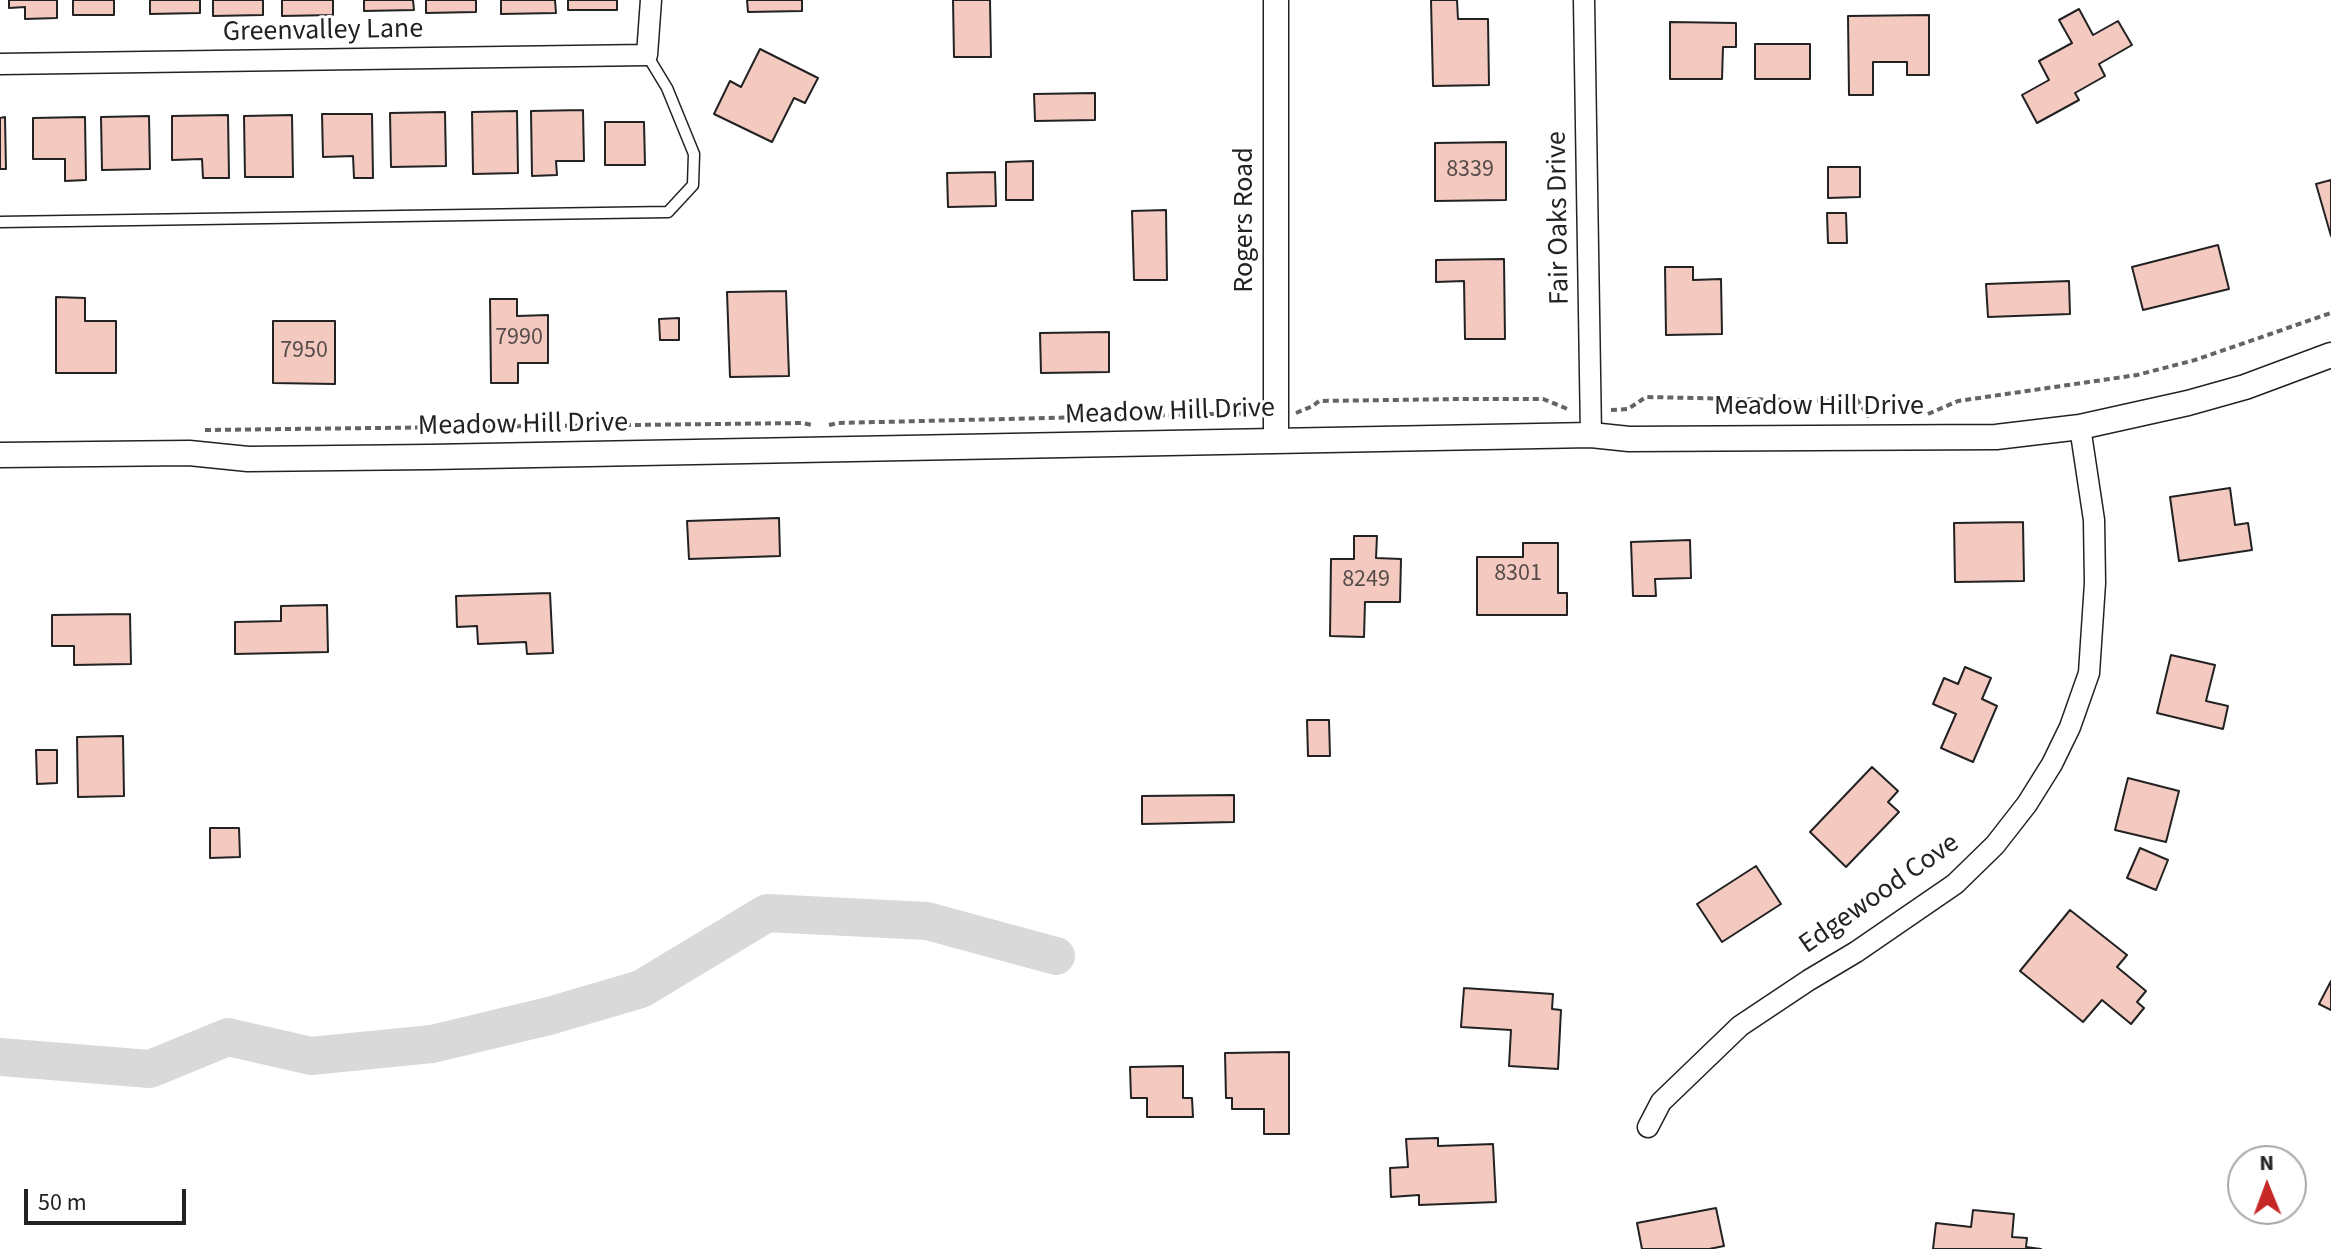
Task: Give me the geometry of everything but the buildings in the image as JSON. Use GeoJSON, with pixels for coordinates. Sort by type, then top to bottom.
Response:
{"type":"FeatureCollection","features":[{"type":"Feature","properties":{"kind":"street"},"geometry":{"type":"LineString","coordinates":[[647,55],[651,0]]}},
{"type":"Feature","properties":{"kind":"street","name":"Rogers Road"},"geometry":{"type":"LineString","coordinates":[[1276,0],[1276,440]]}},
{"type":"Feature","properties":{"kind":"street","name":"Fair Oaks Drive"},"geometry":{"type":"LineString","coordinates":[[1584,0],[1591,435]]}},
{"type":"Feature","properties":{"kind":"street","name":"Greenvalley Lane"},"geometry":{"type":"LineString","coordinates":[[0,64],[647,55]]}},
{"type":"Feature","properties":{"kind":"street","name":"Meadow Hill Drive"},"geometry":{"type":"LineString","coordinates":[[0,455],[189,453],[248,459],[1001,448],[1591,435],[1629,439],[1996,437],[2080,427],[2188,403],[2245,387],[2331,355]]}},
{"type":"Feature","properties":{"kind":"street","name":"Edgewood Cove"},"geometry":{"type":"LineString","coordinates":[[1648,1127],[1661,1102],[1740,1026],[1955,884],[1995,845],[2027,804],[2052,764],[2070,727],[2089,673],[2095,583],[2094,520],[2080,427]]}},
{"type":"Feature","properties":{"kind":"lane"},"geometry":{"type":"LineString","coordinates":[[0,222],[668,212],[693,185],[694,154],[667,88],[647,55]]}},
{"type":"Feature","properties":{"kind":"path"},"geometry":{"type":"LineString","coordinates":[[1921,417],[1958,401],[2137,375],[2195,360],[2331,313]]}},
{"type":"Feature","properties":{"kind":"path"},"geometry":{"type":"LineString","coordinates":[[1610,410],[1628,409],[1646,397],[1839,401],[1856,398],[1872,420]]}},
{"type":"Feature","properties":{"kind":"path"},"geometry":{"type":"LineString","coordinates":[[1297,413],[1319,401],[1461,399],[1543,399],[1566,409],[1580,410]]}},
{"type":"Feature","properties":{"kind":"path"},"geometry":{"type":"LineString","coordinates":[[198,430],[788,423],[823,427],[838,423],[1259,413]]}},
{"type":"Feature","properties":{"kind":"waterway"},"geometry":{"type":"LineString","coordinates":[[0,1057],[150,1069],[228,1037],[311,1056],[432,1044],[549,1016],[641,989],[767,913],[927,921],[1056,956]]}}]}
